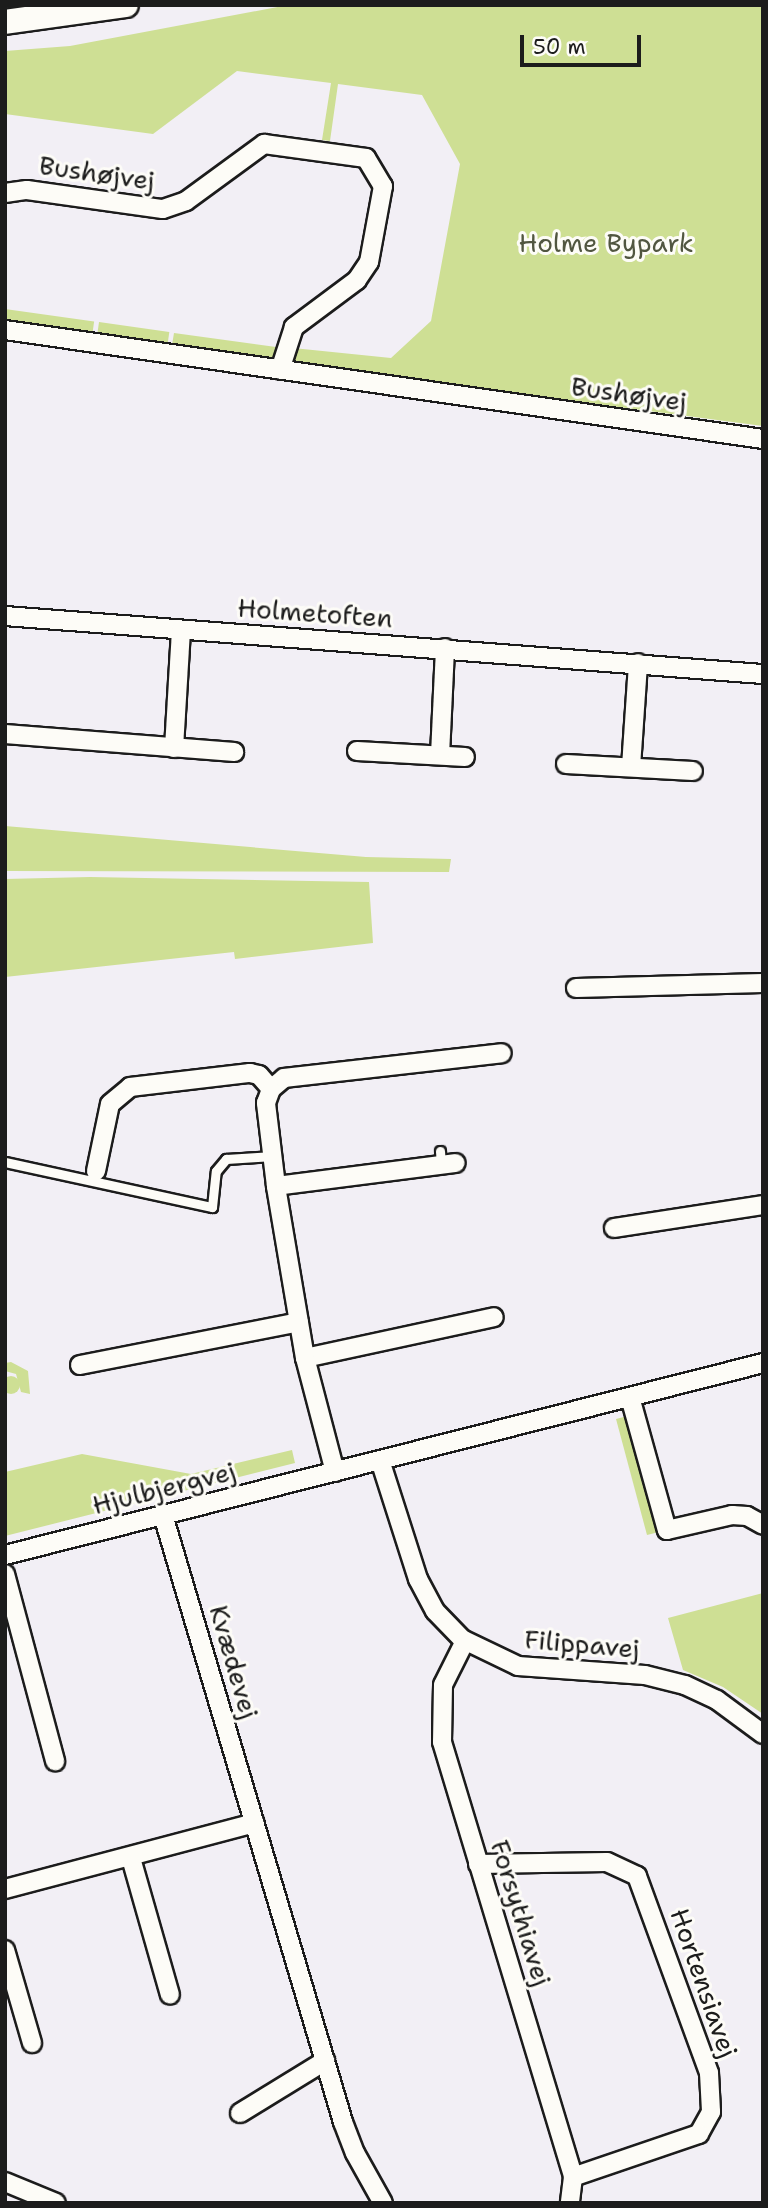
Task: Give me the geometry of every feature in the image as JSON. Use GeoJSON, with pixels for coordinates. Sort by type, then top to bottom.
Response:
{"type":"FeatureCollection","features":[{"type":"Feature","properties":{"kind":"main road"},"geometry":{"type":"LineString","coordinates":[[5,22],[126,5]]}},
{"type":"Feature","properties":{"kind":"street","name":"Bushøjvej"},"geometry":{"type":"LineString","coordinates":[[5,193],[27,190],[163,209],[186,201],[264,144],[366,158],[383,186],[369,262],[356,279],[294,327],[283,350],[280,370]]}},
{"type":"Feature","properties":{"kind":"street","name":"Bushøjvej"},"geometry":{"type":"LineString","coordinates":[[5,330],[763,439]]}},
{"type":"Feature","properties":{"kind":"street","name":"Holmetoften"},"geometry":{"type":"LineString","coordinates":[[5,616],[763,674]]}},
{"type":"Feature","properties":{"kind":"street"},"geometry":{"type":"LineString","coordinates":[[174,748],[181,630]]}},
{"type":"Feature","properties":{"kind":"street"},"geometry":{"type":"LineString","coordinates":[[440,755],[445,648]]}},
{"type":"Feature","properties":{"kind":"street"},"geometry":{"type":"LineString","coordinates":[[631,767],[638,663]]}},
{"type":"Feature","properties":{"kind":"street"},"geometry":{"type":"LineString","coordinates":[[5,734],[234,752]]}},
{"type":"Feature","properties":{"kind":"street"},"geometry":{"type":"LineString","coordinates":[[357,751],[465,757]]}},
{"type":"Feature","properties":{"kind":"street"},"geometry":{"type":"LineString","coordinates":[[566,764],[693,771]]}},
{"type":"Feature","properties":{"kind":"street"},"geometry":{"type":"LineString","coordinates":[[576,988],[763,983]]}},
{"type":"Feature","properties":{"kind":"street"},"geometry":{"type":"LineString","coordinates":[[335,1472],[305,1358],[276,1186],[266,1103],[271,1089],[284,1078],[502,1053]]}},
{"type":"Feature","properties":{"kind":"street"},"geometry":{"type":"LineString","coordinates":[[96,1171],[110,1104],[130,1087],[250,1073],[260,1075],[271,1089]]}},
{"type":"Feature","properties":{"kind":"street"},"geometry":{"type":"LineString","coordinates":[[276,1186],[445,1160]]}},
{"type":"Feature","properties":{"kind":"street"},"geometry":{"type":"LineString","coordinates":[[614,1228],[763,1205]]}},
{"type":"Feature","properties":{"kind":"street"},"geometry":{"type":"LineString","coordinates":[[305,1358],[494,1317]]}},
{"type":"Feature","properties":{"kind":"street"},"geometry":{"type":"LineString","coordinates":[[80,1365],[299,1322]]}},
{"type":"Feature","properties":{"kind":"street","name":"Hjulbjergvej"},"geometry":{"type":"LineString","coordinates":[[5,1555],[763,1363]]}},
{"type":"Feature","properties":{"kind":"street"},"geometry":{"type":"LineString","coordinates":[[630,1397],[667,1530],[732,1515],[747,1516],[763,1525]]}},
{"type":"Feature","properties":{"kind":"street","name":"Filippavej"},"geometry":{"type":"LineString","coordinates":[[380,1460],[418,1579],[435,1611],[465,1641],[518,1666],[645,1675],[685,1685],[717,1700],[763,1734]]}},
{"type":"Feature","properties":{"kind":"street","name":"Kvædevej"},"geometry":{"type":"LineString","coordinates":[[163,1515],[325,2062],[355,2153],[383,2203]]}},
{"type":"Feature","properties":{"kind":"street"},"geometry":{"type":"LineString","coordinates":[[5,1574],[55,1760]]}},
{"type":"Feature","properties":{"kind":"street","name":"Forsythiavej"},"geometry":{"type":"LineString","coordinates":[[465,1641],[443,1685],[439,1720],[442,1742],[573,2177],[570,2203]]}},
{"type":"Feature","properties":{"kind":"street"},"geometry":{"type":"LineString","coordinates":[[5,1889],[131,1858],[254,1823]]}},
{"type":"Feature","properties":{"kind":"street"},"geometry":{"type":"LineString","coordinates":[[131,1858],[170,1996]]}},
{"type":"Feature","properties":{"kind":"street","name":"Hortensiavej"},"geometry":{"type":"LineString","coordinates":[[478,1864],[607,1862],[637,1876],[709,2073],[711,2112],[699,2134],[573,2177]]}},
{"type":"Feature","properties":{"kind":"street"},"geometry":{"type":"LineString","coordinates":[[5,1950],[32,2043]]}},
{"type":"Feature","properties":{"kind":"street"},"geometry":{"type":"LineString","coordinates":[[240,2113],[325,2062]]}},
{"type":"Feature","properties":{"kind":"street"},"geometry":{"type":"LineString","coordinates":[[5,2182],[55,2203]]}},
{"type":"Feature","properties":{"kind":"lane"},"geometry":{"type":"LineString","coordinates":[[5,1162],[212,1208],[216,1171],[226,1159],[272,1156]]}},
{"type":"Feature","properties":{"kind":"green space","name":"Holme Bypark"},"geometry":{"type":"Polygon","coordinates":[[[288,5],[763,5],[763,426],[299,365],[292,356],[293,348],[391,358],[431,321],[460,164],[422,95],[338,84],[330,141],[322,140],[331,83],[237,71],[153,134],[5,114],[5,51],[70,46],[288,5]]]}},
{"type":"Feature","properties":{"kind":"green space"},"geometry":{"type":"Polygon","coordinates":[[[5,309],[94,322],[92,334],[5,322],[5,309]]]}},
{"type":"Feature","properties":{"kind":"green space"},"geometry":{"type":"Polygon","coordinates":[[[99,322],[169,332],[168,344],[97,334],[99,322]]]}},
{"type":"Feature","properties":{"kind":"green space"},"geometry":{"type":"Polygon","coordinates":[[[174,333],[276,347],[275,355],[269,359],[172,345],[174,333]]]}},
{"type":"Feature","properties":{"kind":"green space"},"geometry":{"type":"Polygon","coordinates":[[[5,826],[366,857],[451,859],[449,872],[5,871],[5,826]]]}},
{"type":"Feature","properties":{"kind":"green space"},"geometry":{"type":"Polygon","coordinates":[[[90,877],[369,882],[373,943],[235,959],[234,952],[5,977],[5,879],[90,877]]]}},
{"type":"Feature","properties":{"kind":"green space"},"geometry":{"type":"Polygon","coordinates":[[[11,1362],[28,1371],[30,1394],[21,1392],[16,1374],[5,1371],[5,1363],[11,1362]]]}},
{"type":"Feature","properties":{"kind":"green space"},"geometry":{"type":"Polygon","coordinates":[[[11,1376],[17,1379],[20,1385],[17,1391],[11,1394],[5,1391],[2,1385],[5,1379],[11,1376]]]}},
{"type":"Feature","properties":{"kind":"green space"},"geometry":{"type":"Polygon","coordinates":[[[643,1412],[663,1531],[647,1535],[616,1419],[643,1412]]]}},
{"type":"Feature","properties":{"kind":"green space"},"geometry":{"type":"Polygon","coordinates":[[[292,1450],[295,1463],[5,1536],[5,1472],[82,1454],[191,1474],[292,1450]]]}},
{"type":"Feature","properties":{"kind":"green space"},"geometry":{"type":"Polygon","coordinates":[[[763,1593],[763,1714],[723,1687],[683,1670],[668,1618],[763,1593]]]}}]}
